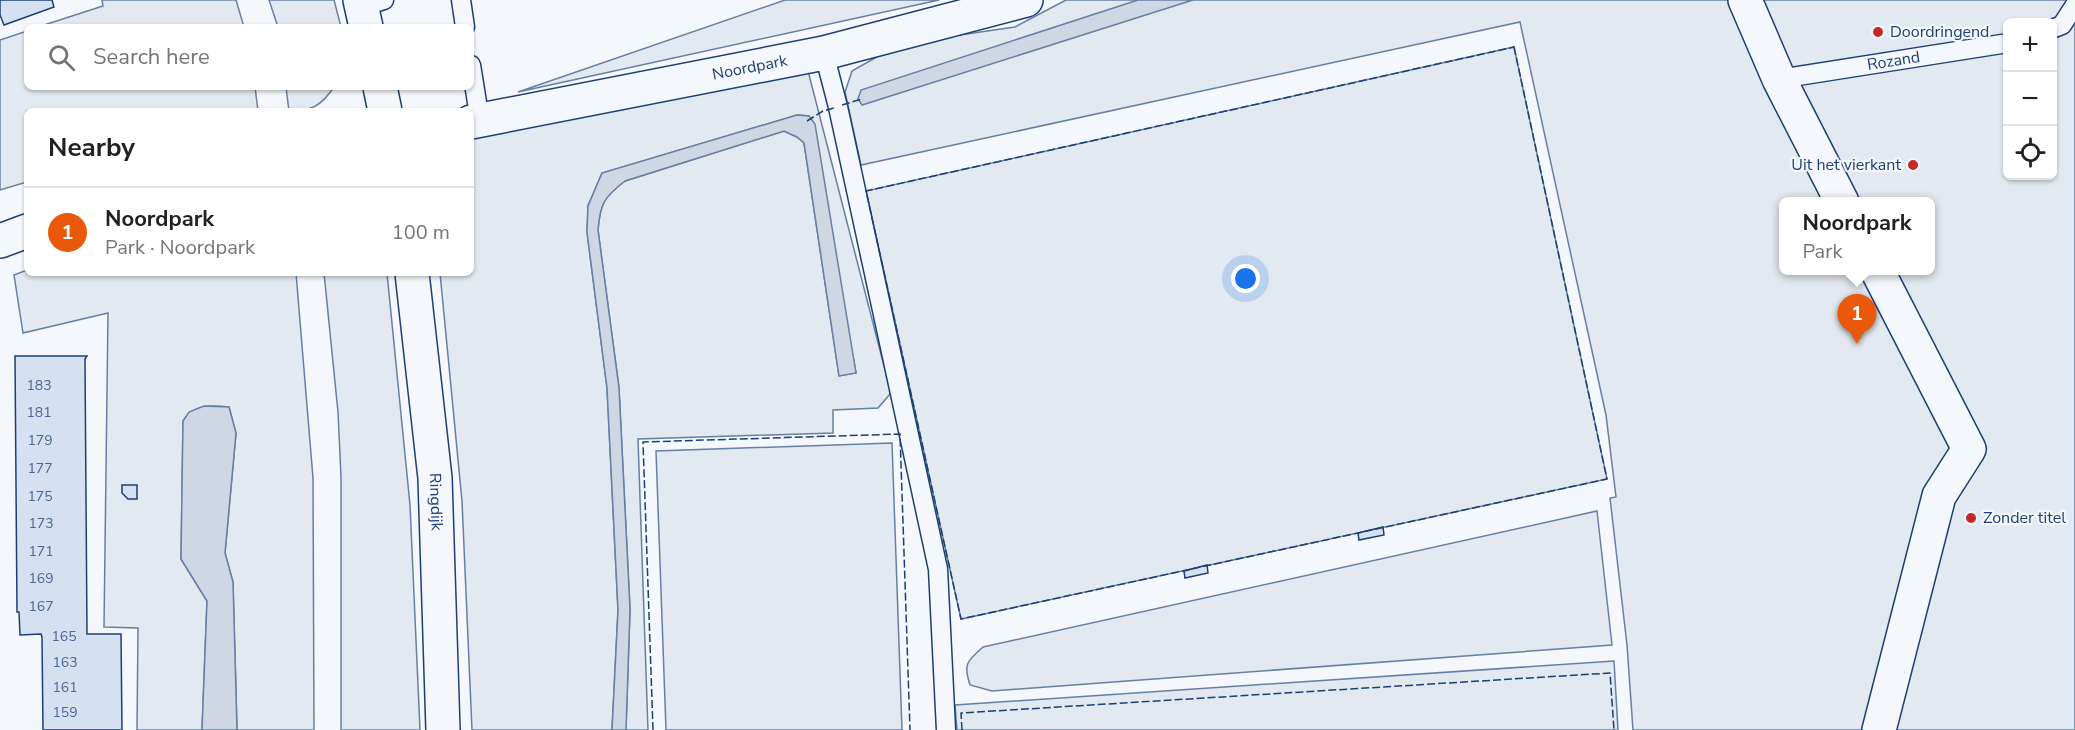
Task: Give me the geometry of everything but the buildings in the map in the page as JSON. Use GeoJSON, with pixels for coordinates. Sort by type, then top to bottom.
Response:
{"type":"FeatureCollection","features":[{"type":"Feature","properties":{"kind":"street","name":"Noordpark"},"geometry":{"type":"LineString","coordinates":[[475,122],[824,53],[1026,0]]}},
{"type":"Feature","properties":{"kind":"street"},"geometry":{"type":"LineString","coordinates":[[1745,0],[1779,79],[1840,197]]}},
{"type":"Feature","properties":{"kind":"street"},"geometry":{"type":"LineString","coordinates":[[381,90],[384,108]]}},
{"type":"Feature","properties":{"kind":"street"},"geometry":{"type":"LineString","coordinates":[[0,241],[24,232]]}},
{"type":"Feature","properties":{"kind":"street"},"geometry":{"type":"LineString","coordinates":[[1879,730],[1939,496],[1969,449],[1880,275]]}},
{"type":"Feature","properties":{"kind":"street","name":"Ringdijk"},"geometry":{"type":"LineString","coordinates":[[412,276],[435,478],[443,730]]}},
{"type":"Feature","properties":{"kind":"lane"},"geometry":{"type":"LineString","coordinates":[[461,0],[465,24]]}},
{"type":"Feature","properties":{"kind":"lane"},"geometry":{"type":"LineString","coordinates":[[2057,27],[2062,25],[2075,5]]}},
{"type":"Feature","properties":{"kind":"lane","name":"Rozand"},"geometry":{"type":"LineString","coordinates":[[1779,79],[2003,44]]}},
{"type":"Feature","properties":{"kind":"lane"},"geometry":{"type":"LineString","coordinates":[[824,53],[838,107],[938,569],[946,730]]}},
{"type":"Feature","properties":{"kind":"lane"},"geometry":{"type":"LineString","coordinates":[[473,90],[475,122]]}},
{"type":"Feature","properties":{"kind":"shaded area"},"geometry":{"type":"Polygon","coordinates":[[[102,0],[236,0],[243,24],[47,24],[103,6],[102,0]]]}},
{"type":"Feature","properties":{"kind":"shaded area"},"geometry":{"type":"Polygon","coordinates":[[[269,0],[334,0],[340,24],[277,24],[269,0]]]}},
{"type":"Feature","properties":{"kind":"shaded area"},"geometry":{"type":"Polygon","coordinates":[[[785,0],[939,0],[518,92],[785,0]]]}},
{"type":"Feature","properties":{"kind":"shaded area"},"geometry":{"type":"Polygon","coordinates":[[[1066,0],[2075,0],[2075,730],[1633,730],[1627,645],[1610,498],[1616,497],[1606,415],[1520,22],[861,165],[845,92],[852,71],[889,50],[939,38],[1015,27],[1066,0]]]}},
{"type":"Feature","properties":{"kind":"shaded area"},"geometry":{"type":"Polygon","coordinates":[[[1138,0],[1193,0],[862,105],[858,99],[861,90],[1138,0]]]}},
{"type":"Feature","properties":{"kind":"shaded area"},"geometry":{"type":"Polygon","coordinates":[[[24,32],[24,90],[255,90],[258,108],[24,108],[24,183],[0,190],[0,40],[24,32]]]}},
{"type":"Feature","properties":{"kind":"shaded area"},"geometry":{"type":"Polygon","coordinates":[[[1514,47],[1607,479],[961,619],[866,191],[1514,47]]]}},
{"type":"Feature","properties":{"kind":"shaded area"},"geometry":{"type":"Polygon","coordinates":[[[807,67],[891,393],[878,408],[833,410],[833,433],[638,439],[648,730],[626,730],[630,609],[619,388],[598,230],[600,214],[604,202],[625,181],[784,131],[797,137],[804,143],[839,376],[856,373],[809,116],[797,115],[602,173],[588,206],[587,232],[607,388],[618,610],[612,730],[472,730],[462,501],[440,276],[474,276],[474,136],[807,67]]]}},
{"type":"Feature","properties":{"kind":"shaded area"},"geometry":{"type":"Polygon","coordinates":[[[286,90],[332,90],[325,99],[315,106],[289,108],[286,90]]]}},
{"type":"Feature","properties":{"kind":"shaded area"},"geometry":{"type":"Polygon","coordinates":[[[797,115],[809,116],[815,124],[856,373],[839,376],[804,143],[797,137],[784,131],[625,181],[612,192],[602,207],[598,230],[619,388],[630,609],[626,730],[612,730],[618,610],[607,388],[587,232],[588,206],[602,173],[797,115]]]}},
{"type":"Feature","properties":{"kind":"shaded area"},"geometry":{"type":"Polygon","coordinates":[[[24,271],[24,276],[296,276],[313,478],[314,730],[237,730],[233,582],[225,553],[236,433],[229,407],[216,406],[192,411],[183,421],[181,559],[207,601],[202,730],[137,730],[138,628],[104,627],[108,313],[23,333],[14,275],[24,271]]]}},
{"type":"Feature","properties":{"kind":"shaded area"},"geometry":{"type":"Polygon","coordinates":[[[324,276],[387,276],[410,505],[420,730],[341,730],[341,477],[338,412],[324,276]]]}},
{"type":"Feature","properties":{"kind":"shaded area"},"geometry":{"type":"Polygon","coordinates":[[[204,406],[229,407],[236,433],[225,553],[233,582],[237,730],[202,730],[207,601],[181,559],[183,421],[189,412],[204,406]]]}},
{"type":"Feature","properties":{"kind":"shaded area"},"geometry":{"type":"Polygon","coordinates":[[[892,443],[902,730],[666,730],[656,451],[892,443]]]}},
{"type":"Feature","properties":{"kind":"shaded area"},"geometry":{"type":"Polygon","coordinates":[[[1597,511],[1612,645],[992,691],[970,685],[968,678],[968,663],[983,647],[1597,511]]]}},
{"type":"Feature","properties":{"kind":"shaded area"},"geometry":{"type":"Polygon","coordinates":[[[1614,661],[1618,730],[957,730],[955,705],[1614,661]]]}},
{"type":"Feature","properties":{"kind":"fence"},"geometry":{"type":"LineString","coordinates":[[1514,47],[1607,479],[961,619],[866,191],[1514,47]]}},
{"type":"Feature","properties":{"kind":"fence"},"geometry":{"type":"LineString","coordinates":[[842,105],[862,99]]}},
{"type":"Feature","properties":{"kind":"fence"},"geometry":{"type":"LineString","coordinates":[[807,121],[823,111],[834,108]]}},
{"type":"Feature","properties":{"kind":"fence"},"geometry":{"type":"LineString","coordinates":[[653,730],[643,442],[900,434],[910,730]]}},
{"type":"Feature","properties":{"kind":"fence"},"geometry":{"type":"LineString","coordinates":[[962,730],[961,713],[1610,673],[1614,730]]}},
{"type":"Feature","properties":{"kind":"place","name":"Doordringend"},"geometry":{"type":"Point","coordinates":[1878,32]}},
{"type":"Feature","properties":{"kind":"place","name":"Uit het vierkant"},"geometry":{"type":"Point","coordinates":[1913,165]}},
{"type":"Feature","properties":{"kind":"place","name":"Noordpark"},"geometry":{"type":"Point","coordinates":[1857,344]}},
{"type":"Feature","properties":{"kind":"place","name":"Zonder titel"},"geometry":{"type":"Point","coordinates":[1971,518]}}]}
